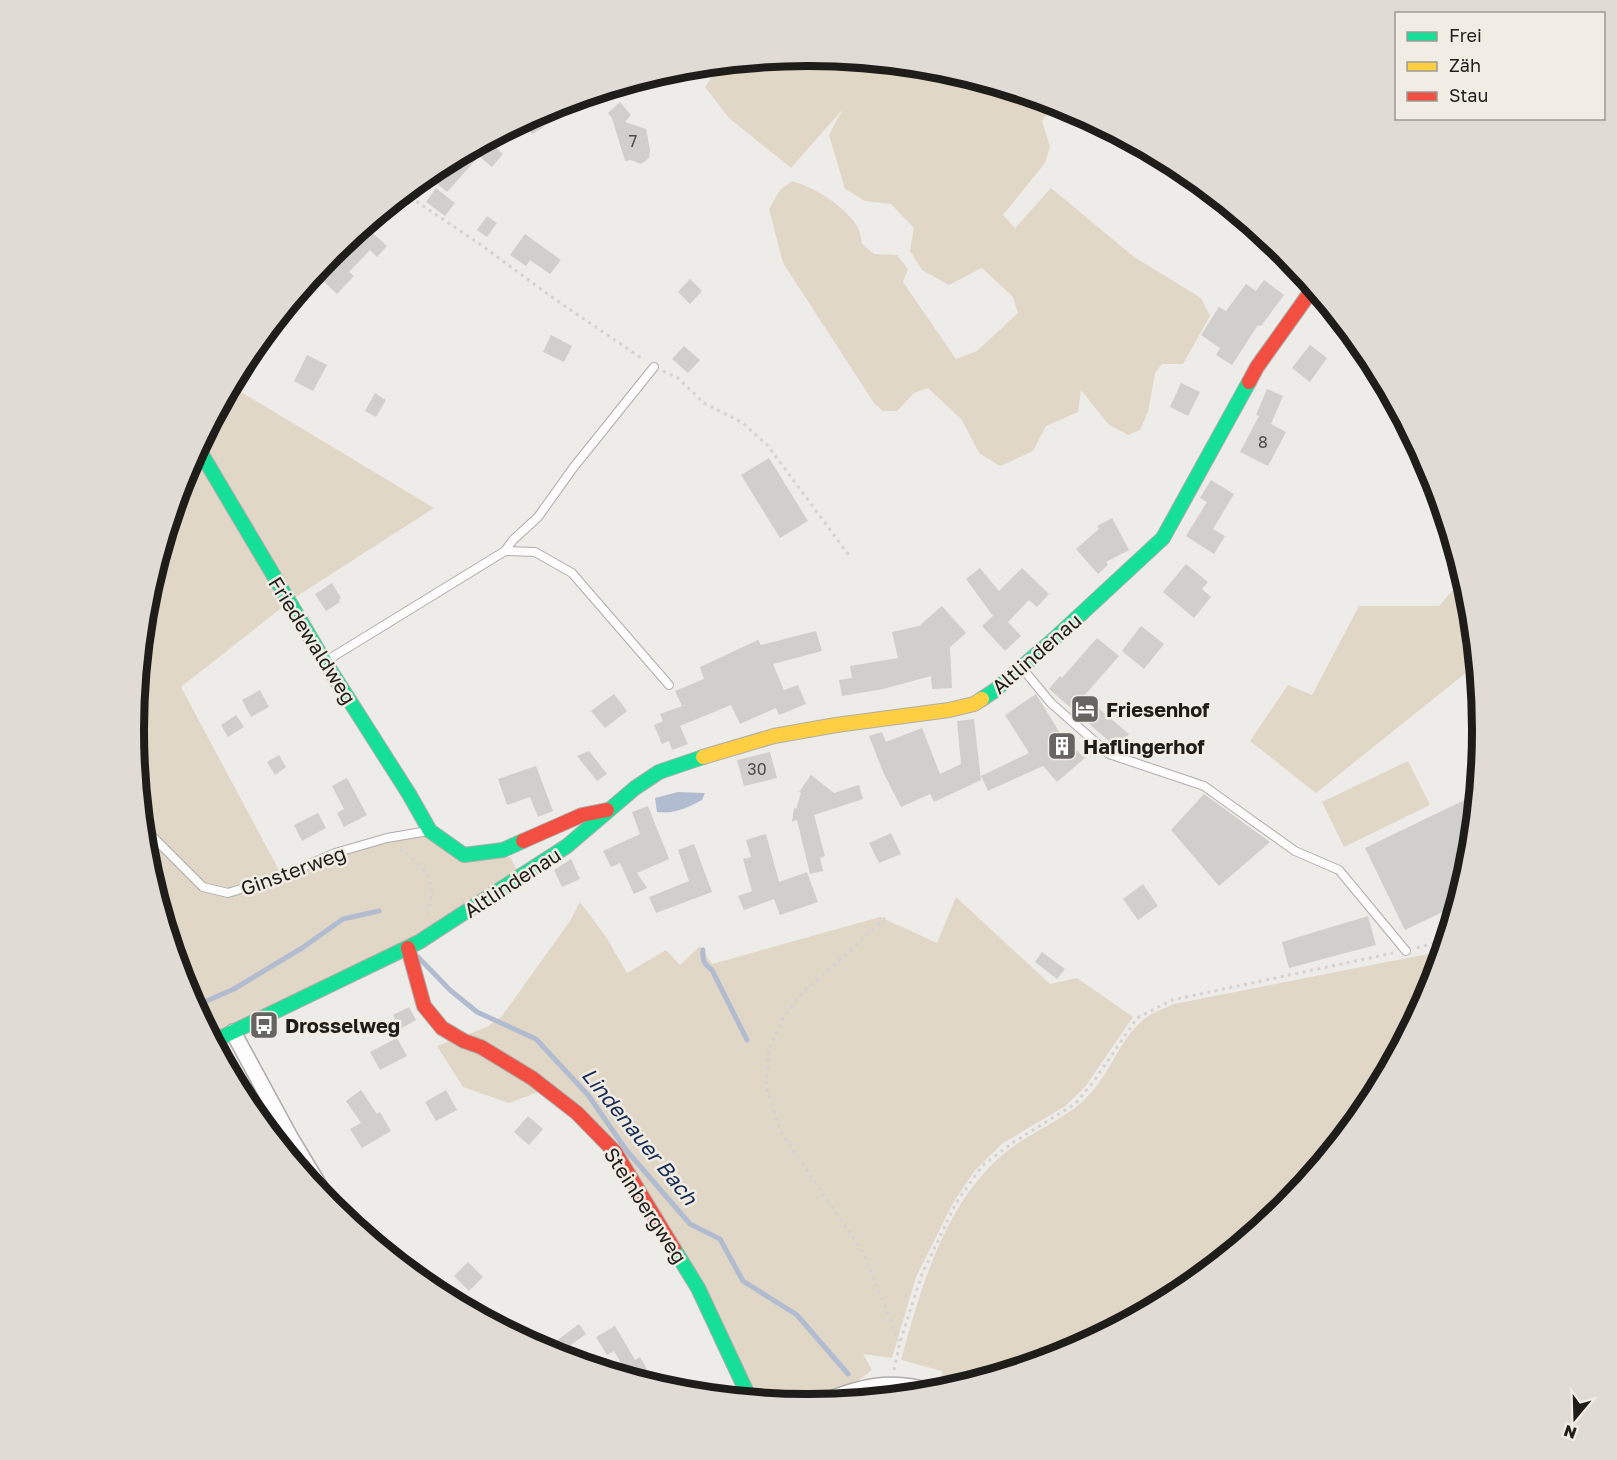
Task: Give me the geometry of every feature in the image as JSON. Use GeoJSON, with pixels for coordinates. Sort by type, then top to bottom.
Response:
{"type":"FeatureCollection","features":[{"type":"Feature","properties":{"kind":"street","name":"Altlindenau"},"geometry":{"type":"LineString","coordinates":[[220,1038],[414,945],[567,846],[635,788],[659,772],[774,736],[949,710],[974,704],[994,691],[1163,538],[1257,367],[1309,294]]}},
{"type":"Feature","properties":{"kind":"street","name":"Friedewaldweg"},"geometry":{"type":"LineString","coordinates":[[203,457],[325,662],[430,831]]}},
{"type":"Feature","properties":{"kind":"street","name":"Altlindenau"},"geometry":{"type":"LineString","coordinates":[[430,831],[464,855],[503,850],[582,815],[611,810]]}},
{"type":"Feature","properties":{"kind":"street","name":"Steinbergweg"},"geometry":{"type":"LineString","coordinates":[[414,945],[417,986],[424,1006],[442,1028],[464,1041],[481,1047],[532,1078],[577,1113],[615,1152],[698,1288],[746,1391]]}},
{"type":"Feature","properties":{"kind":"street"},"geometry":{"type":"LineString","coordinates":[[233,1032],[307,1166]]}},
{"type":"Feature","properties":{"kind":"street"},"geometry":{"type":"LineString","coordinates":[[844,1393],[892,1384],[910,1386]]}},
{"type":"Feature","properties":{"kind":"lane"},"geometry":{"type":"LineString","coordinates":[[325,662],[505,551],[513,540],[538,517],[573,468],[654,367]]}},
{"type":"Feature","properties":{"kind":"lane"},"geometry":{"type":"LineString","coordinates":[[505,551],[535,552],[572,573],[669,685]]}},
{"type":"Feature","properties":{"kind":"lane"},"geometry":{"type":"LineString","coordinates":[[1022,668],[1051,704],[1109,754],[1204,786],[1295,851],[1339,870],[1406,951]]}},
{"type":"Feature","properties":{"kind":"lane","name":"Ginsterweg"},"geometry":{"type":"LineString","coordinates":[[153,837],[203,886],[228,892],[282,876],[335,854],[387,838],[430,831]]}},
{"type":"Feature","properties":{"kind":"path"},"geometry":{"type":"LineString","coordinates":[[387,838],[423,867],[430,882],[431,903],[414,945]]}},
{"type":"Feature","properties":{"kind":"path"},"geometry":{"type":"LineString","coordinates":[[885,918],[802,993],[783,1018],[770,1048],[766,1086],[781,1132],[864,1254],[900,1342]]}},
{"type":"Feature","properties":{"kind":"path"},"geometry":{"type":"LineString","coordinates":[[892,1384],[900,1342],[922,1274],[956,1203],[982,1166],[1012,1143],[1075,1104],[1094,1081],[1137,1018],[1172,1000],[1406,951],[1437,942]]}},
{"type":"Feature","properties":{"kind":"shaded area"},"geometry":{"type":"Polygon","coordinates":[[[765,67],[852,67],[938,79],[1022,101],[1049,111],[1042,121],[1050,147],[1045,163],[1003,215],[1015,228],[1051,188],[1134,257],[1201,298],[1210,316],[1183,364],[1162,364],[1155,373],[1148,412],[1140,430],[1128,435],[1108,424],[1081,390],[1078,412],[1046,426],[1033,451],[1000,466],[979,453],[962,420],[928,388],[914,393],[897,411],[883,411],[874,403],[783,263],[769,209],[780,190],[792,181],[810,188],[837,204],[857,226],[862,244],[874,254],[897,255],[908,269],[903,282],[956,359],[977,351],[1018,313],[1013,297],[982,268],[949,285],[922,270],[910,251],[914,228],[891,204],[865,201],[845,189],[829,135],[842,110],[791,168],[729,118],[705,87],[714,73],[722,72],[765,67]]]}},
{"type":"Feature","properties":{"kind":"shaded area"},"geometry":{"type":"Polygon","coordinates":[[[238,390],[434,508],[294,598],[181,687],[282,876],[335,853],[430,831],[463,862],[510,857],[518,872],[415,937],[219,1035],[195,984],[180,943],[157,860],[150,817],[144,730],[150,643],[167,558],[180,517],[213,436],[238,390]]]}},
{"type":"Feature","properties":{"kind":"shaded area"},"geometry":{"type":"Polygon","coordinates":[[[1457,586],[1469,670],[1316,793],[1250,741],[1288,685],[1312,695],[1359,606],[1439,606],[1457,586]]]}},
{"type":"Feature","properties":{"kind":"shaded area"},"geometry":{"type":"Polygon","coordinates":[[[1408,761],[1430,805],[1344,847],[1322,802],[1408,761]]]}},
{"type":"Feature","properties":{"kind":"shaded area"},"geometry":{"type":"Polygon","coordinates":[[[956,897],[1050,984],[1077,978],[1133,1017],[1085,1087],[1064,1107],[1003,1143],[975,1170],[953,1203],[916,1277],[892,1358],[863,1354],[872,1370],[846,1390],[849,1393],[748,1391],[617,1150],[549,1088],[509,1103],[463,1087],[437,1046],[487,1027],[502,1016],[570,921],[580,902],[606,937],[627,973],[666,950],[680,965],[700,946],[712,964],[880,917],[937,943],[956,897]]]}},
{"type":"Feature","properties":{"kind":"shaded area"},"geometry":{"type":"Polygon","coordinates":[[[1433,953],[1404,1024],[1361,1099],[1308,1168],[1278,1200],[1213,1257],[1140,1305],[1102,1326],[1022,1359],[942,1380],[942,1371],[901,1360],[918,1301],[940,1242],[971,1189],[991,1166],[1014,1146],[1067,1113],[1087,1097],[1135,1028],[1157,1011],[1174,1004],[1433,953]]]}},
{"type":"Feature","properties":{"kind":"water"},"geometry":{"type":"Polygon","coordinates":[[[678,792],[705,793],[702,800],[686,808],[657,812],[655,798],[678,792]]]}},
{"type":"Feature","properties":{"kind":"building"},"geometry":{"type":"Polygon","coordinates":[[[620,102],[631,115],[625,122],[646,129],[650,150],[649,158],[641,164],[631,160],[625,161],[612,118],[608,113],[620,102]]]}},
{"type":"Feature","properties":{"kind":"building"},"geometry":{"type":"Polygon","coordinates":[[[541,123],[544,127],[532,134],[528,128],[541,123]]]}},
{"type":"Feature","properties":{"kind":"building"},"geometry":{"type":"Polygon","coordinates":[[[494,146],[503,154],[492,167],[479,156],[447,192],[435,182],[494,146]]]}},
{"type":"Feature","properties":{"kind":"building"},"geometry":{"type":"Polygon","coordinates":[[[436,188],[455,203],[445,216],[426,202],[436,188]]]}},
{"type":"Feature","properties":{"kind":"building"},"geometry":{"type":"Polygon","coordinates":[[[487,216],[497,223],[487,237],[477,230],[487,216]]]}},
{"type":"Feature","properties":{"kind":"building"},"geometry":{"type":"Polygon","coordinates":[[[371,231],[387,246],[377,257],[370,250],[349,272],[354,276],[337,294],[321,279],[371,231]]]}},
{"type":"Feature","properties":{"kind":"building"},"geometry":{"type":"Polygon","coordinates":[[[525,234],[561,260],[550,274],[530,260],[526,266],[510,255],[525,234]]]}},
{"type":"Feature","properties":{"kind":"building"},"geometry":{"type":"Polygon","coordinates":[[[690,279],[702,291],[690,304],[678,292],[690,279]]]}},
{"type":"Feature","properties":{"kind":"building"},"geometry":{"type":"Polygon","coordinates":[[[1264,280],[1284,295],[1261,326],[1258,325],[1232,365],[1216,355],[1220,348],[1201,335],[1219,307],[1226,311],[1246,284],[1256,291],[1264,280]]]}},
{"type":"Feature","properties":{"kind":"building"},"geometry":{"type":"Polygon","coordinates":[[[551,335],[572,346],[564,362],[543,352],[551,335]]]}},
{"type":"Feature","properties":{"kind":"building"},"geometry":{"type":"Polygon","coordinates":[[[1310,345],[1327,358],[1310,382],[1292,368],[1310,345]]]}},
{"type":"Feature","properties":{"kind":"building"},"geometry":{"type":"Polygon","coordinates":[[[684,346],[700,360],[688,373],[672,359],[684,346]]]}},
{"type":"Feature","properties":{"kind":"building"},"geometry":{"type":"Polygon","coordinates":[[[307,355],[327,365],[313,391],[294,381],[307,355]]]}},
{"type":"Feature","properties":{"kind":"building"},"geometry":{"type":"Polygon","coordinates":[[[1181,383],[1200,392],[1188,416],[1170,407],[1181,383]]]}},
{"type":"Feature","properties":{"kind":"building"},"geometry":{"type":"Polygon","coordinates":[[[1267,389],[1283,396],[1271,424],[1286,432],[1268,466],[1240,452],[1259,416],[1256,415],[1267,389]]]}},
{"type":"Feature","properties":{"kind":"building"},"geometry":{"type":"Polygon","coordinates":[[[375,393],[386,400],[376,417],[365,411],[375,393]]]}},
{"type":"Feature","properties":{"kind":"building"},"geometry":{"type":"Polygon","coordinates":[[[769,458],[808,521],[780,538],[741,475],[769,458]]]}},
{"type":"Feature","properties":{"kind":"building"},"geometry":{"type":"Polygon","coordinates":[[[1211,480],[1234,494],[1213,529],[1225,536],[1214,554],[1186,536],[1207,502],[1200,498],[1211,480]]]}},
{"type":"Feature","properties":{"kind":"building"},"geometry":{"type":"Polygon","coordinates":[[[1112,518],[1129,550],[1106,562],[1108,565],[1098,574],[1076,549],[1099,529],[1097,526],[1112,518]]]}},
{"type":"Feature","properties":{"kind":"building"},"geometry":{"type":"Polygon","coordinates":[[[1186,564],[1208,582],[1202,589],[1211,597],[1194,618],[1163,592],[1186,564]]]}},
{"type":"Feature","properties":{"kind":"building"},"geometry":{"type":"Polygon","coordinates":[[[980,568],[999,591],[1022,568],[1049,594],[1037,607],[1029,600],[1008,622],[1021,636],[1005,651],[982,626],[993,616],[966,579],[980,568]]]}},
{"type":"Feature","properties":{"kind":"building"},"geometry":{"type":"Polygon","coordinates":[[[332,583],[341,598],[340,602],[326,611],[315,594],[332,583]]]}},
{"type":"Feature","properties":{"kind":"building"},"geometry":{"type":"Polygon","coordinates":[[[942,606],[966,633],[950,647],[952,688],[932,689],[931,676],[883,689],[842,696],[839,680],[852,678],[850,666],[898,658],[892,632],[919,626],[942,606]]]}},
{"type":"Feature","properties":{"kind":"building"},"geometry":{"type":"Polygon","coordinates":[[[1141,626],[1164,644],[1144,669],[1122,651],[1141,626]]]}},
{"type":"Feature","properties":{"kind":"building"},"geometry":{"type":"Polygon","coordinates":[[[816,631],[822,651],[773,664],[784,690],[798,685],[806,704],[779,715],[776,708],[740,724],[731,705],[680,726],[688,744],[672,750],[669,741],[662,744],[654,725],[663,721],[660,714],[682,706],[675,691],[704,679],[700,667],[758,640],[761,645],[816,631]]]}},
{"type":"Feature","properties":{"kind":"building"},"geometry":{"type":"Polygon","coordinates":[[[1097,638],[1119,656],[1084,696],[1129,734],[1117,748],[1049,689],[1060,676],[1062,678],[1097,638]]]}},
{"type":"Feature","properties":{"kind":"building"},"geometry":{"type":"Polygon","coordinates":[[[260,690],[269,707],[251,717],[242,700],[260,690]]]}},
{"type":"Feature","properties":{"kind":"building"},"geometry":{"type":"Polygon","coordinates":[[[614,694],[627,711],[605,728],[591,711],[614,694]]]}},
{"type":"Feature","properties":{"kind":"building","name":"Haflingerhof"},"geometry":{"type":"Polygon","coordinates":[[[1036,694],[1063,738],[1085,758],[1057,782],[1043,766],[988,791],[981,776],[1029,753],[1005,715],[1036,694]]]}},
{"type":"Feature","properties":{"kind":"building"},"geometry":{"type":"Polygon","coordinates":[[[236,715],[244,727],[228,737],[221,725],[236,715]]]}},
{"type":"Feature","properties":{"kind":"building"},"geometry":{"type":"Polygon","coordinates":[[[974,719],[981,780],[934,802],[930,794],[901,807],[884,774],[869,736],[882,732],[886,742],[922,728],[940,774],[961,764],[957,721],[974,719]]]}},
{"type":"Feature","properties":{"kind":"building"},"geometry":{"type":"Polygon","coordinates":[[[589,751],[607,774],[597,781],[577,756],[589,751]]]}},
{"type":"Feature","properties":{"kind":"building"},"geometry":{"type":"Polygon","coordinates":[[[770,752],[777,778],[744,786],[737,760],[770,752]]]}},
{"type":"Feature","properties":{"kind":"building"},"geometry":{"type":"Polygon","coordinates":[[[279,755],[286,767],[275,775],[267,762],[279,755]]]}},
{"type":"Feature","properties":{"kind":"building"},"geometry":{"type":"Polygon","coordinates":[[[536,766],[553,811],[538,817],[530,797],[507,805],[498,779],[536,766]]]}},
{"type":"Feature","properties":{"kind":"building"},"geometry":{"type":"Polygon","coordinates":[[[811,775],[834,793],[859,785],[863,799],[814,815],[825,856],[820,858],[823,871],[810,874],[797,820],[792,822],[794,808],[796,809],[801,793],[799,792],[811,775]]]}},
{"type":"Feature","properties":{"kind":"building"},"geometry":{"type":"Polygon","coordinates":[[[347,778],[367,815],[344,827],[337,813],[344,809],[332,786],[347,778]]]}},
{"type":"Feature","properties":{"kind":"building"},"geometry":{"type":"Polygon","coordinates":[[[1204,794],[1270,842],[1219,886],[1171,830],[1204,794]]]}},
{"type":"Feature","properties":{"kind":"building"},"geometry":{"type":"Polygon","coordinates":[[[1469,798],[1460,860],[1448,910],[1405,930],[1365,848],[1469,798]]]}},
{"type":"Feature","properties":{"kind":"building"},"geometry":{"type":"Polygon","coordinates":[[[648,806],[669,859],[637,873],[647,888],[634,894],[620,863],[611,867],[603,851],[640,834],[632,812],[648,806]]]}},
{"type":"Feature","properties":{"kind":"building"},"geometry":{"type":"Polygon","coordinates":[[[318,813],[326,828],[302,841],[294,825],[318,813]]]}},
{"type":"Feature","properties":{"kind":"building"},"geometry":{"type":"Polygon","coordinates":[[[891,833],[901,854],[879,863],[869,843],[891,833]]]}},
{"type":"Feature","properties":{"kind":"building"},"geometry":{"type":"Polygon","coordinates":[[[766,834],[779,882],[807,872],[818,902],[780,915],[774,899],[744,910],[738,896],[752,891],[743,859],[751,857],[746,840],[766,834]]]}},
{"type":"Feature","properties":{"kind":"building"},"geometry":{"type":"Polygon","coordinates":[[[694,844],[712,892],[656,913],[649,897],[689,881],[678,850],[694,844]]]}},
{"type":"Feature","properties":{"kind":"building"},"geometry":{"type":"Polygon","coordinates":[[[571,859],[580,879],[562,887],[554,870],[571,859]]]}},
{"type":"Feature","properties":{"kind":"building"},"geometry":{"type":"Polygon","coordinates":[[[1143,884],[1158,906],[1138,920],[1123,899],[1143,884]]]}},
{"type":"Feature","properties":{"kind":"building"},"geometry":{"type":"Polygon","coordinates":[[[1368,916],[1376,945],[1289,968],[1282,942],[1368,916]]]}},
{"type":"Feature","properties":{"kind":"building"},"geometry":{"type":"Polygon","coordinates":[[[1042,952],[1065,969],[1057,979],[1035,962],[1042,952]]]}},
{"type":"Feature","properties":{"kind":"building"},"geometry":{"type":"Polygon","coordinates":[[[409,1007],[416,1020],[400,1029],[393,1015],[409,1007]]]}},
{"type":"Feature","properties":{"kind":"building"},"geometry":{"type":"Polygon","coordinates":[[[397,1038],[407,1056],[380,1070],[370,1052],[397,1038]]]}},
{"type":"Feature","properties":{"kind":"building"},"geometry":{"type":"Polygon","coordinates":[[[361,1090],[377,1114],[380,1112],[391,1131],[362,1148],[350,1129],[361,1123],[346,1101],[361,1090]]]}},
{"type":"Feature","properties":{"kind":"building"},"geometry":{"type":"Polygon","coordinates":[[[446,1090],[457,1110],[436,1121],[425,1102],[446,1090]]]}},
{"type":"Feature","properties":{"kind":"building"},"geometry":{"type":"Polygon","coordinates":[[[528,1116],[543,1129],[529,1145],[514,1132],[528,1116]]]}},
{"type":"Feature","properties":{"kind":"building"},"geometry":{"type":"Polygon","coordinates":[[[468,1262],[483,1277],[469,1291],[454,1276],[468,1262]]]}},
{"type":"Feature","properties":{"kind":"building"},"geometry":{"type":"Polygon","coordinates":[[[579,1324],[586,1334],[567,1348],[554,1343],[579,1324]]]}},
{"type":"Feature","properties":{"kind":"building"},"geometry":{"type":"Polygon","coordinates":[[[615,1326],[635,1360],[640,1357],[647,1369],[642,1372],[623,1367],[614,1351],[607,1355],[596,1337],[615,1326]]]}},
{"type":"Feature","properties":{"kind":"waterway","name":"Lindenauer Bach"},"geometry":{"type":"LineString","coordinates":[[203,1002],[234,989],[302,948],[343,919],[379,911]]}},
{"type":"Feature","properties":{"kind":"waterway"},"geometry":{"type":"LineString","coordinates":[[703,950],[704,962],[712,970],[747,1040]]}},
{"type":"Feature","properties":{"kind":"waterway","name":"Lindenauer Bach"},"geometry":{"type":"LineString","coordinates":[[418,957],[450,990],[477,1012],[536,1039],[588,1095],[627,1151],[690,1224],[720,1239],[743,1281],[797,1315],[848,1374]]}},
{"type":"Feature","properties":{"kind":"traffic: fast"},"geometry":{"type":"LineString","coordinates":[[982,699],[1053,640],[1163,538],[1249,382]]}},
{"type":"Feature","properties":{"kind":"traffic: fast"},"geometry":{"type":"LineString","coordinates":[[203,457],[325,662],[430,831],[464,855],[503,850],[523,841]]}},
{"type":"Feature","properties":{"kind":"traffic: fast"},"geometry":{"type":"LineString","coordinates":[[220,1038],[419,942],[567,846],[635,788],[659,772],[703,757]]}},
{"type":"Feature","properties":{"kind":"traffic: fast"},"geometry":{"type":"LineString","coordinates":[[674,1249],[698,1288],[746,1391]]}},
{"type":"Feature","properties":{"kind":"traffic: slow"},"geometry":{"type":"LineString","coordinates":[[703,757],[774,736],[949,710],[974,704],[982,699]]}},
{"type":"Feature","properties":{"kind":"traffic: jam"},"geometry":{"type":"LineString","coordinates":[[1249,382],[1257,367],[1309,294]]}},
{"type":"Feature","properties":{"kind":"traffic: jam"},"geometry":{"type":"LineString","coordinates":[[523,841],[582,815],[607,810]]}},
{"type":"Feature","properties":{"kind":"traffic: jam"},"geometry":{"type":"LineString","coordinates":[[408,948],[424,1006],[442,1028],[464,1041],[481,1047],[532,1078],[577,1113],[615,1152],[674,1249]]}},
{"type":"Feature","properties":{"kind":"place","name":"Friesenhof"},"geometry":{"type":"Point","coordinates":[1085,709]}},
{"type":"Feature","properties":{"kind":"place","name":"Haflingerhof"},"geometry":{"type":"Point","coordinates":[1062,746]}},
{"type":"Feature","properties":{"kind":"place","name":"Drosselweg"},"geometry":{"type":"Point","coordinates":[264,1025]}}]}
